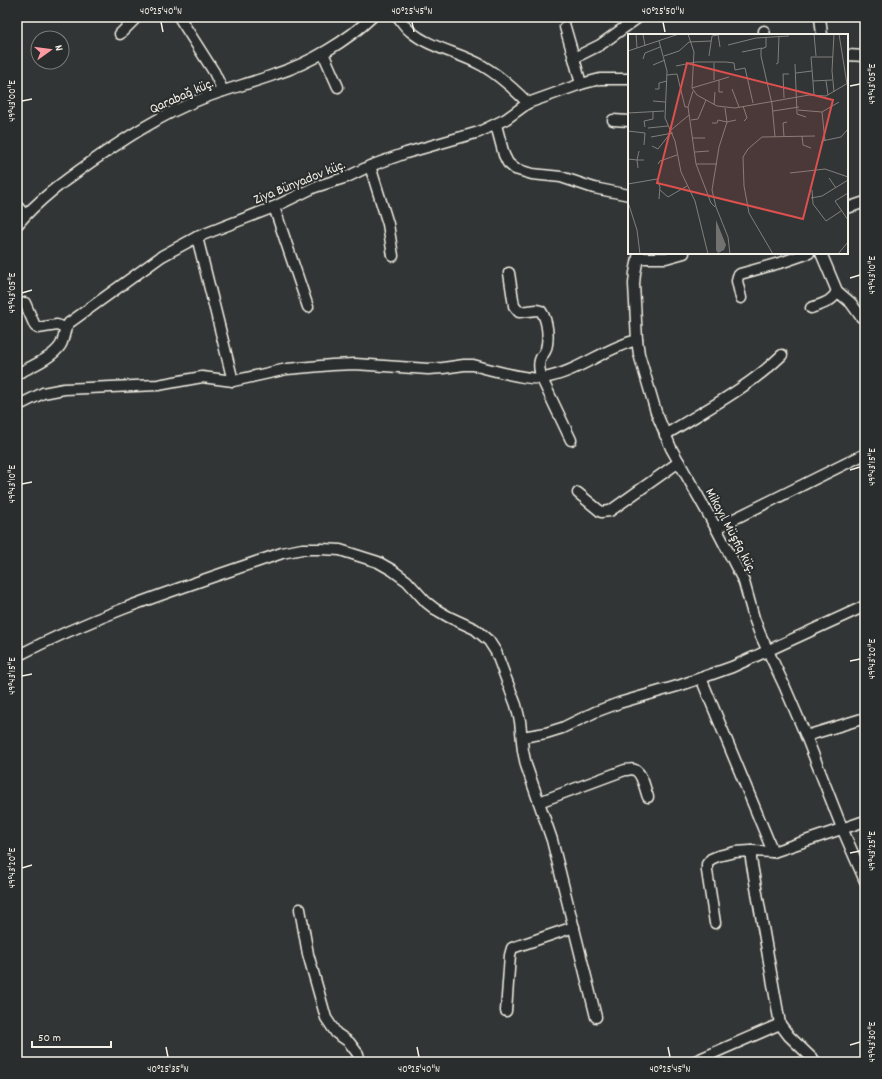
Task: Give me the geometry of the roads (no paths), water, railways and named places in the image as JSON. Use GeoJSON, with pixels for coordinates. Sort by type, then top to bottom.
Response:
{"type":"FeatureCollection","features":[{"type":"Feature","properties":{"kind":"street"},"geometry":{"type":"LineString","coordinates":[[120,34],[137,17]]}},
{"type":"Feature","properties":{"kind":"street"},"geometry":{"type":"LineString","coordinates":[[179,17],[214,72],[223,91]]}},
{"type":"Feature","properties":{"kind":"street"},"geometry":{"type":"LineString","coordinates":[[398,17],[409,30],[421,39],[482,65],[496,74],[511,86],[528,104]]}},
{"type":"Feature","properties":{"kind":"street"},"geometry":{"type":"LineString","coordinates":[[574,58],[600,45],[639,17]]}},
{"type":"Feature","properties":{"kind":"street"},"geometry":{"type":"LineString","coordinates":[[820,17],[822,34]]}},
{"type":"Feature","properties":{"kind":"street","name":"Qarabağ küç."},"geometry":{"type":"LineString","coordinates":[[17,225],[25,215],[51,191],[111,148],[134,134],[179,108],[223,91],[296,67],[323,53],[368,18]]}},
{"type":"Feature","properties":{"kind":"street"},"geometry":{"type":"LineString","coordinates":[[565,27],[581,84]]}},
{"type":"Feature","properties":{"kind":"street"},"geometry":{"type":"LineString","coordinates":[[323,53],[338,87]]}},
{"type":"Feature","properties":{"kind":"street"},"geometry":{"type":"LineString","coordinates":[[848,55],[865,56]]}},
{"type":"Feature","properties":{"kind":"street","name":"Ziya Bünyadov küç."},"geometry":{"type":"LineString","coordinates":[[65,328],[69,323],[162,256],[197,237],[274,207],[315,187],[347,177],[370,166],[406,153],[479,132],[496,125],[528,104],[581,84],[600,79],[628,79]]}},
{"type":"Feature","properties":{"kind":"street"},"geometry":{"type":"LineString","coordinates":[[613,120],[628,121]]}},
{"type":"Feature","properties":{"kind":"street"},"geometry":{"type":"LineString","coordinates":[[496,125],[504,156],[508,163],[515,169],[532,174],[561,177],[594,188],[628,195]]}},
{"type":"Feature","properties":{"kind":"street"},"geometry":{"type":"LineString","coordinates":[[370,166],[388,224],[393,256]]}},
{"type":"Feature","properties":{"kind":"street"},"geometry":{"type":"LineString","coordinates":[[848,208],[865,202]]}},
{"type":"Feature","properties":{"kind":"street"},"geometry":{"type":"LineString","coordinates":[[17,206],[25,215]]}},
{"type":"Feature","properties":{"kind":"street"},"geometry":{"type":"LineString","coordinates":[[274,207],[308,308]]}},
{"type":"Feature","properties":{"kind":"street"},"geometry":{"type":"LineString","coordinates":[[197,237],[233,381]]}},
{"type":"Feature","properties":{"kind":"street"},"geometry":{"type":"LineString","coordinates":[[639,256],[666,258],[680,254]]}},
{"type":"Feature","properties":{"kind":"street"},"geometry":{"type":"LineString","coordinates":[[741,298],[737,281],[740,274],[806,254]]}},
{"type":"Feature","properties":{"kind":"street"},"geometry":{"type":"LineString","coordinates":[[821,254],[837,291],[851,303],[861,317]]}},
{"type":"Feature","properties":{"kind":"street","name":"Mikayıl Müşfiq küç."},"geometry":{"type":"LineString","coordinates":[[639,256],[634,284],[637,340],[646,380],[656,412],[665,435],[744,582],[754,618],[806,736],[842,828],[865,881]]}},
{"type":"Feature","properties":{"kind":"street"},"geometry":{"type":"LineString","coordinates":[[509,273],[514,306],[516,309],[519,312],[536,310],[541,312],[544,316],[548,334],[546,349],[540,360],[539,368],[542,379],[571,440]]}},
{"type":"Feature","properties":{"kind":"street"},"geometry":{"type":"LineString","coordinates":[[811,308],[834,297],[837,291]]}},
{"type":"Feature","properties":{"kind":"street"},"geometry":{"type":"LineString","coordinates":[[17,374],[53,353],[61,346],[65,328],[57,325],[38,328],[35,326],[24,303]]}},
{"type":"Feature","properties":{"kind":"street"},"geometry":{"type":"LineString","coordinates":[[17,406],[43,394],[64,389],[158,385],[202,377],[233,381],[287,369],[332,365],[355,364],[428,369],[464,364],[528,378],[542,379],[577,368],[618,347],[637,340]]}},
{"type":"Feature","properties":{"kind":"street"},"geometry":{"type":"LineString","coordinates":[[665,435],[740,389],[782,355]]}},
{"type":"Feature","properties":{"kind":"street"},"geometry":{"type":"LineString","coordinates":[[716,528],[865,454]]}},
{"type":"Feature","properties":{"kind":"street"},"geometry":{"type":"LineString","coordinates":[[578,493],[600,512],[610,512],[679,462]]}},
{"type":"Feature","properties":{"kind":"street"},"geometry":{"type":"LineString","coordinates":[[17,656],[83,625],[126,608],[282,553],[302,550],[340,550],[378,562],[392,570],[407,580],[426,602],[435,609],[476,629],[489,641],[496,652],[516,705],[526,765],[552,840],[596,1017]]}},
{"type":"Feature","properties":{"kind":"street"},"geometry":{"type":"LineString","coordinates":[[522,737],[551,731],[613,705],[681,685],[732,667],[865,606]]}},
{"type":"Feature","properties":{"kind":"street"},"geometry":{"type":"LineString","coordinates":[[702,678],[773,852]]}},
{"type":"Feature","properties":{"kind":"street"},"geometry":{"type":"LineString","coordinates":[[806,736],[865,718]]}},
{"type":"Feature","properties":{"kind":"street"},"geometry":{"type":"LineString","coordinates":[[540,802],[626,770],[633,769],[637,771],[642,779],[648,797]]}},
{"type":"Feature","properties":{"kind":"street"},"geometry":{"type":"LineString","coordinates":[[715,923],[707,864],[711,859],[735,852],[773,852],[865,821]]}},
{"type":"Feature","properties":{"kind":"street"},"geometry":{"type":"LineString","coordinates":[[751,851],[752,871],[780,1024],[789,1036],[816,1062]]}},
{"type":"Feature","properties":{"kind":"street"},"geometry":{"type":"LineString","coordinates":[[300,909],[308,954],[326,1018],[336,1033],[349,1042],[358,1054],[360,1062]]}},
{"type":"Feature","properties":{"kind":"street"},"geometry":{"type":"LineString","coordinates":[[506,1011],[510,955],[512,948],[574,927]]}},
{"type":"Feature","properties":{"kind":"street"},"geometry":{"type":"LineString","coordinates":[[692,1062],[780,1024]]}}]}
